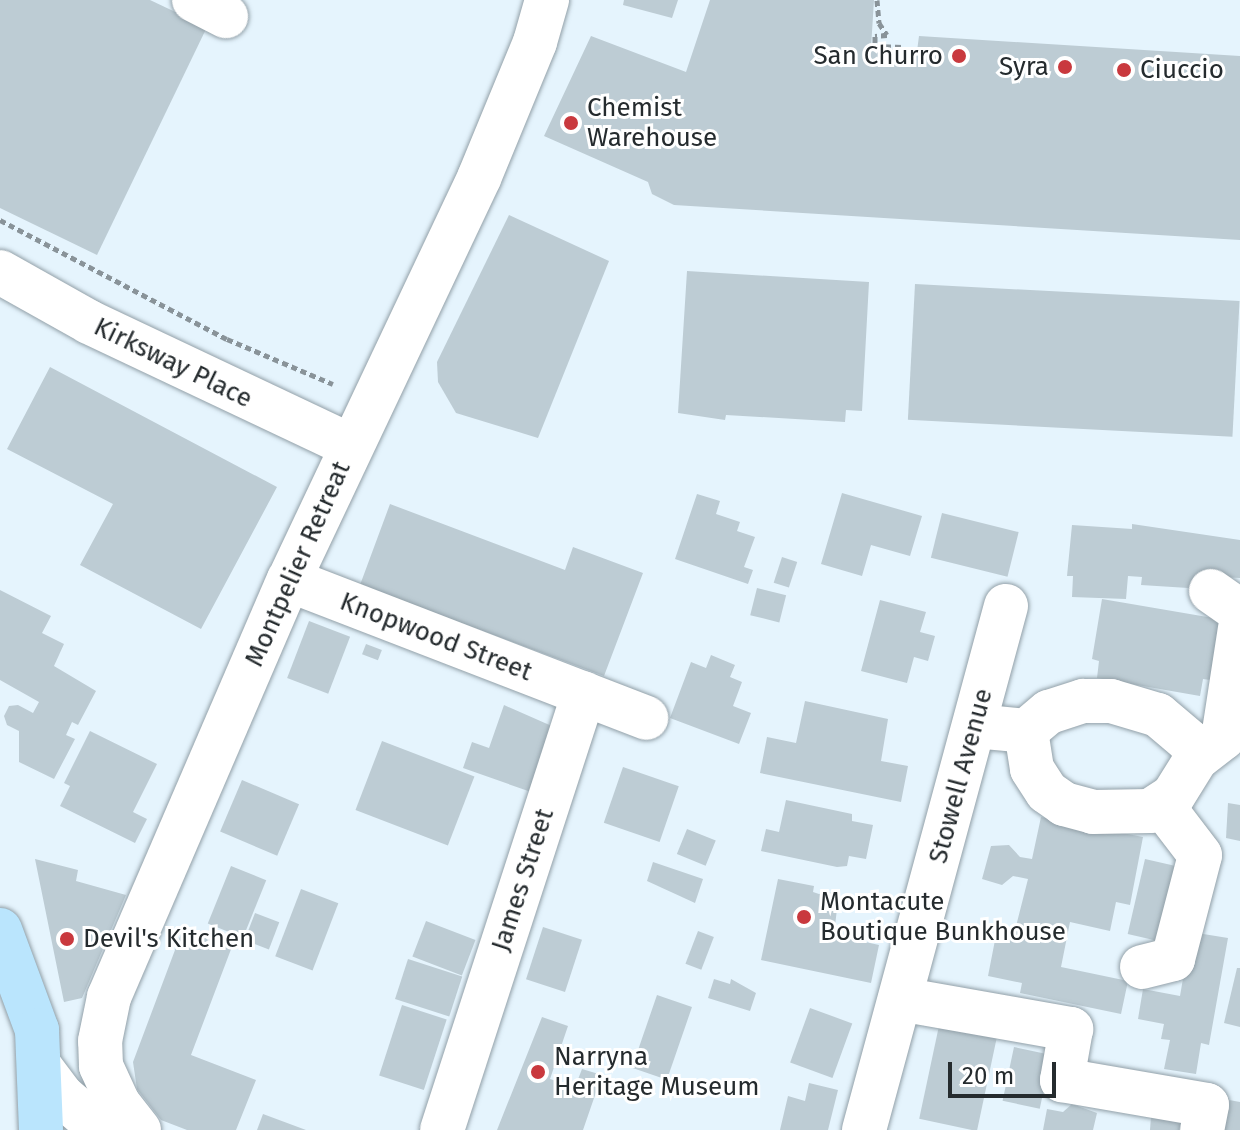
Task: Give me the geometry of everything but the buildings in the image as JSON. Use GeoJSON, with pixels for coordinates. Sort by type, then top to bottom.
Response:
{"type":"FeatureCollection","features":[{"type":"Feature","properties":{"kind":"main road"},"geometry":{"type":"LineString","coordinates":[[1,941],[33,1011],[41,1068],[41,1130]]}},
{"type":"Feature","properties":{"kind":"street","name":"Montpelier Retreat"},"geometry":{"type":"LineString","coordinates":[[139,1130],[105,1078],[99,1052],[104,1013],[289,580],[479,178],[535,42],[547,0]]}},
{"type":"Feature","properties":{"kind":"street","name":"Kirksway Place"},"geometry":{"type":"LineString","coordinates":[[0,272],[89,322],[351,446]]}},
{"type":"Feature","properties":{"kind":"street","name":"Knopwood Street"},"geometry":{"type":"LineString","coordinates":[[289,580],[584,694]]}},
{"type":"Feature","properties":{"kind":"street","name":"Stowell Avenue"},"geometry":{"type":"LineString","coordinates":[[864,1130],[1006,606]]}},
{"type":"Feature","properties":{"kind":"street"},"geometry":{"type":"LineString","coordinates":[[1026,731],[1032,769],[1047,792],[1064,804],[1126,814],[1161,804],[1173,796],[1196,759],[1223,738],[1240,628]]}},
{"type":"Feature","properties":{"kind":"street"},"geometry":{"type":"LineString","coordinates":[[584,694],[646,718]]}},
{"type":"Feature","properties":{"kind":"street","name":"James Street"},"geometry":{"type":"LineString","coordinates":[[442,1130],[584,694]]}},
{"type":"Feature","properties":{"kind":"street"},"geometry":{"type":"LineString","coordinates":[[975,726],[1026,731],[1058,709],[1111,701],[1158,715],[1191,743],[1196,759]]}},
{"type":"Feature","properties":{"kind":"street"},"geometry":{"type":"LineString","coordinates":[[1142,967],[1173,959],[1200,855],[1161,804]]}},
{"type":"Feature","properties":{"kind":"street"},"geometry":{"type":"LineString","coordinates":[[900,999],[1071,1029],[1062,1080],[1207,1105],[1202,1130]]}},
{"type":"Feature","properties":{"kind":"street"},"geometry":{"type":"LineString","coordinates":[[41,1068],[69,1104],[102,1130]]}},
{"type":"Feature","properties":{"kind":"path"},"geometry":{"type":"LineString","coordinates":[[877,0],[879,23],[887,35],[875,36],[875,46],[903,47]]}},
{"type":"Feature","properties":{"kind":"path"},"geometry":{"type":"LineString","coordinates":[[0,220],[227,339],[333,384]]}},
{"type":"Feature","properties":{"kind":"place","name":"San Churro"},"geometry":{"type":"Point","coordinates":[959,56]}},
{"type":"Feature","properties":{"kind":"place","name":"Syra"},"geometry":{"type":"Point","coordinates":[1065,67]}},
{"type":"Feature","properties":{"kind":"place","name":"Ciuccio"},"geometry":{"type":"Point","coordinates":[1124,70]}},
{"type":"Feature","properties":{"kind":"place","name":"Chemist Warehouse"},"geometry":{"type":"Point","coordinates":[571,123]}},
{"type":"Feature","properties":{"kind":"place","name":"Montacute Boutique Bunkhouse"},"geometry":{"type":"Point","coordinates":[804,917]}},
{"type":"Feature","properties":{"kind":"place","name":"Devil's Kitchen"},"geometry":{"type":"Point","coordinates":[67,939]}},
{"type":"Feature","properties":{"kind":"place","name":"Narryna Heritage Museum"},"geometry":{"type":"Point","coordinates":[538,1072]}}]}
